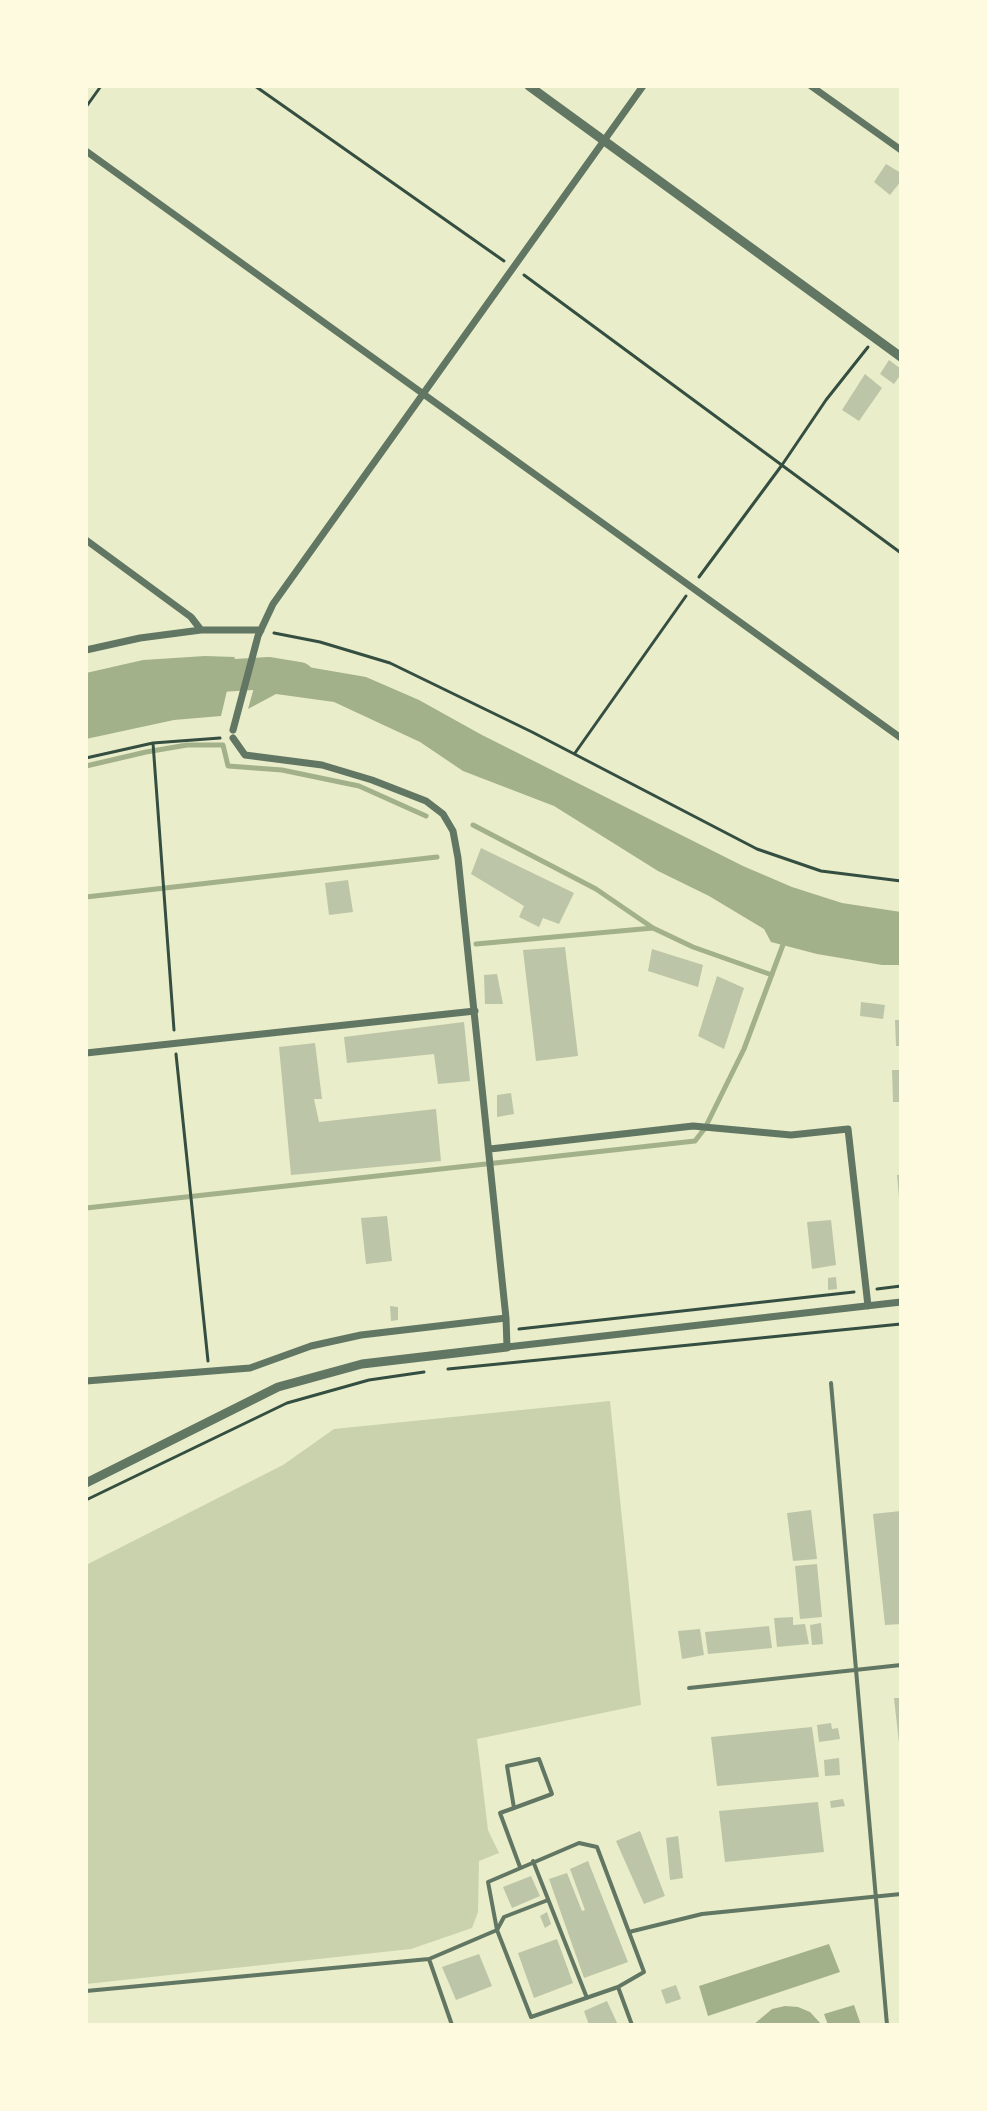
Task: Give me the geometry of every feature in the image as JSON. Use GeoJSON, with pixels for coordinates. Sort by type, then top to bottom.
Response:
{"type":"FeatureCollection","features":[{"type":"Feature","properties":{"kind":"street"},"geometry":{"type":"LineString","coordinates":[[529,86],[901,357]]}},
{"type":"Feature","properties":{"kind":"street"},"geometry":{"type":"LineString","coordinates":[[507,1347],[490,1149],[453,831],[443,814],[426,801],[322,765],[245,755],[233,734],[259,633],[273,604],[643,86]]}},
{"type":"Feature","properties":{"kind":"street"},"geometry":{"type":"LineString","coordinates":[[811,86],[901,150]]}},
{"type":"Feature","properties":{"kind":"street"},"geometry":{"type":"LineString","coordinates":[[86,151],[901,738]]}},
{"type":"Feature","properties":{"kind":"street"},"geometry":{"type":"LineString","coordinates":[[86,540],[191,617],[201,630]]}},
{"type":"Feature","properties":{"kind":"street"},"geometry":{"type":"LineString","coordinates":[[86,650],[140,638],[201,630],[259,633]]}},
{"type":"Feature","properties":{"kind":"street"},"geometry":{"type":"LineString","coordinates":[[86,1053],[475,1011]]}},
{"type":"Feature","properties":{"kind":"street"},"geometry":{"type":"LineString","coordinates":[[490,1149],[693,1126],[791,1135],[848,1129],[868,1306]]}},
{"type":"Feature","properties":{"kind":"street"},"geometry":{"type":"LineString","coordinates":[[86,1483],[278,1387],[362,1364],[901,1302]]}},
{"type":"Feature","properties":{"kind":"street"},"geometry":{"type":"LineString","coordinates":[[86,1381],[250,1368],[311,1346],[361,1335],[506,1318]]}},
{"type":"Feature","properties":{"kind":"lane"},"geometry":{"type":"LineString","coordinates":[[831,1383],[887,2025]]}},
{"type":"Feature","properties":{"kind":"lane"},"geometry":{"type":"LineString","coordinates":[[689,1688],[901,1665]]}},
{"type":"Feature","properties":{"kind":"lane"},"geometry":{"type":"LineString","coordinates":[[514,1808],[507,1766],[539,1759],[552,1794],[514,1808],[500,1813],[520,1867]]}},
{"type":"Feature","properties":{"kind":"lane"},"geometry":{"type":"LineString","coordinates":[[531,2017],[618,1987],[644,1972],[597,1847],[579,1843],[488,1882],[497,1930],[534,2025]]}},
{"type":"Feature","properties":{"kind":"lane"},"geometry":{"type":"LineString","coordinates":[[533,1861],[587,1998]]}},
{"type":"Feature","properties":{"kind":"lane"},"geometry":{"type":"LineString","coordinates":[[629,1932],[702,1914],[901,1894]]}},
{"type":"Feature","properties":{"kind":"lane"},"geometry":{"type":"LineString","coordinates":[[86,1991],[429,1959],[497,1930],[504,1917],[548,1900]]}},
{"type":"Feature","properties":{"kind":"lane"},"geometry":{"type":"LineString","coordinates":[[429,1959],[452,2025]]}},
{"type":"Feature","properties":{"kind":"lane"},"geometry":{"type":"LineString","coordinates":[[618,1987],[632,2025]]}},
{"type":"Feature","properties":{"kind":"path"},"geometry":{"type":"LineString","coordinates":[[86,107],[101,86]]}},
{"type":"Feature","properties":{"kind":"path"},"geometry":{"type":"LineString","coordinates":[[255,86],[514,267],[901,553]]}},
{"type":"Feature","properties":{"kind":"path"},"geometry":{"type":"LineString","coordinates":[[575,754],[691,587],[826,400],[875,338]]}},
{"type":"Feature","properties":{"kind":"path"},"geometry":{"type":"LineString","coordinates":[[259,633],[320,642],[390,663],[575,754],[757,849],[821,871],[901,881]]}},
{"type":"Feature","properties":{"kind":"path"},"geometry":{"type":"LineString","coordinates":[[86,758],[153,743],[233,734]]}},
{"type":"Feature","properties":{"kind":"path"},"geometry":{"type":"LineString","coordinates":[[871,1290],[901,1286]]}},
{"type":"Feature","properties":{"kind":"path"},"geometry":{"type":"LineString","coordinates":[[506,1331],[856,1291]]}},
{"type":"Feature","properties":{"kind":"path"},"geometry":{"type":"LineString","coordinates":[[447,1369],[901,1324]]}},
{"type":"Feature","properties":{"kind":"path"},"geometry":{"type":"LineString","coordinates":[[86,1500],[287,1403],[369,1380],[432,1371]]}},
{"type":"Feature","properties":{"kind":"shaded area"},"geometry":{"type":"Polygon","coordinates":[[[235,657],[221,716],[174,720],[86,739],[86,673],[143,660],[235,657]]]}},
{"type":"Feature","properties":{"kind":"shaded area"},"geometry":{"type":"Polygon","coordinates":[[[262,659],[366,677],[419,700],[482,735],[743,866],[792,887],[842,903],[901,912],[901,965],[882,965],[817,954],[771,942],[764,929],[709,896],[658,871],[554,806],[463,771],[420,742],[334,702],[276,694],[248,709],[262,659]]]}},
{"type":"Feature","properties":{"kind":"shaded area"},"geometry":{"type":"Polygon","coordinates":[[[610,1401],[641,1705],[477,1739],[488,1830],[499,1853],[479,1861],[478,1912],[472,1928],[411,1949],[86,1984],[86,1565],[283,1465],[334,1429],[610,1401]]]}},
{"type":"Feature","properties":{"kind":"shaded area"},"geometry":{"type":"Polygon","coordinates":[[[829,1944],[840,1972],[708,2016],[699,1986],[829,1944]]]}},
{"type":"Feature","properties":{"kind":"shaded area"},"geometry":{"type":"Polygon","coordinates":[[[854,2005],[861,2025],[828,2025],[824,2014],[854,2005]]]}},
{"type":"Feature","properties":{"kind":"shaded area"},"geometry":{"type":"Polygon","coordinates":[[[785,2006],[810,2012],[822,2025],[753,2025],[772,2009],[785,2006]]]}},
{"type":"Feature","properties":{"kind":"building"},"geometry":{"type":"Polygon","coordinates":[[[886,164],[901,173],[901,181],[890,195],[874,182],[886,164]]]}},
{"type":"Feature","properties":{"kind":"building"},"geometry":{"type":"Polygon","coordinates":[[[889,360],[901,369],[894,384],[880,374],[889,360]]]}},
{"type":"Feature","properties":{"kind":"building"},"geometry":{"type":"Polygon","coordinates":[[[865,374],[882,388],[859,421],[842,410],[865,374]]]}},
{"type":"Feature","properties":{"kind":"building"},"geometry":{"type":"Polygon","coordinates":[[[481,848],[574,893],[559,924],[543,918],[539,927],[519,917],[524,906],[471,874],[481,848]]]}},
{"type":"Feature","properties":{"kind":"building"},"geometry":{"type":"Polygon","coordinates":[[[348,880],[353,912],[329,915],[325,883],[348,880]]]}},
{"type":"Feature","properties":{"kind":"building"},"geometry":{"type":"Polygon","coordinates":[[[565,947],[578,1056],[536,1061],[523,950],[565,947]]]}},
{"type":"Feature","properties":{"kind":"building"},"geometry":{"type":"Polygon","coordinates":[[[652,949],[703,965],[698,987],[648,971],[652,949]]]}},
{"type":"Feature","properties":{"kind":"building"},"geometry":{"type":"Polygon","coordinates":[[[497,974],[503,1004],[485,1004],[484,975],[497,974]]]}},
{"type":"Feature","properties":{"kind":"building"},"geometry":{"type":"Polygon","coordinates":[[[717,976],[744,988],[724,1049],[698,1036],[717,976]]]}},
{"type":"Feature","properties":{"kind":"building"},"geometry":{"type":"Polygon","coordinates":[[[861,1002],[885,1005],[883,1019],[860,1016],[861,1002]]]}},
{"type":"Feature","properties":{"kind":"building"},"geometry":{"type":"Polygon","coordinates":[[[895,1020],[901,1020],[901,1046],[896,1046],[895,1020]]]}},
{"type":"Feature","properties":{"kind":"building"},"geometry":{"type":"Polygon","coordinates":[[[464,1022],[470,1081],[438,1084],[434,1054],[347,1063],[344,1037],[464,1022]]]}},
{"type":"Feature","properties":{"kind":"building"},"geometry":{"type":"Polygon","coordinates":[[[315,1043],[322,1099],[314,1099],[319,1122],[436,1109],[441,1161],[291,1175],[279,1047],[315,1043]]]}},
{"type":"Feature","properties":{"kind":"building"},"geometry":{"type":"Polygon","coordinates":[[[892,1070],[901,1070],[901,1102],[893,1102],[892,1070]]]}},
{"type":"Feature","properties":{"kind":"building"},"geometry":{"type":"Polygon","coordinates":[[[511,1093],[514,1114],[497,1117],[497,1095],[511,1093]]]}},
{"type":"Feature","properties":{"kind":"building"},"geometry":{"type":"Polygon","coordinates":[[[897,1175],[901,1175],[901,1197],[899,1197],[897,1175]]]}},
{"type":"Feature","properties":{"kind":"building"},"geometry":{"type":"Polygon","coordinates":[[[387,1216],[392,1261],[366,1264],[361,1218],[387,1216]]]}},
{"type":"Feature","properties":{"kind":"building"},"geometry":{"type":"Polygon","coordinates":[[[831,1220],[836,1265],[812,1269],[807,1222],[831,1220]]]}},
{"type":"Feature","properties":{"kind":"building"},"geometry":{"type":"Polygon","coordinates":[[[836,1277],[837,1289],[828,1290],[828,1278],[836,1277]]]}},
{"type":"Feature","properties":{"kind":"building"},"geometry":{"type":"Polygon","coordinates":[[[390,1306],[398,1307],[398,1320],[391,1321],[390,1306]]]}},
{"type":"Feature","properties":{"kind":"building"},"geometry":{"type":"Polygon","coordinates":[[[811,1510],[817,1559],[793,1561],[787,1513],[811,1510]]]}},
{"type":"Feature","properties":{"kind":"building"},"geometry":{"type":"Polygon","coordinates":[[[901,1511],[901,1624],[885,1625],[873,1514],[901,1511]]]}},
{"type":"Feature","properties":{"kind":"building"},"geometry":{"type":"Polygon","coordinates":[[[817,1564],[822,1617],[800,1619],[795,1566],[817,1564]]]}},
{"type":"Feature","properties":{"kind":"building"},"geometry":{"type":"Polygon","coordinates":[[[793,1617],[793,1625],[805,1624],[809,1644],[777,1647],[774,1618],[793,1617]]]}},
{"type":"Feature","properties":{"kind":"building"},"geometry":{"type":"Polygon","coordinates":[[[821,1623],[823,1644],[812,1645],[810,1625],[821,1623]]]}},
{"type":"Feature","properties":{"kind":"building"},"geometry":{"type":"Polygon","coordinates":[[[769,1626],[772,1648],[708,1654],[705,1632],[769,1626]]]}},
{"type":"Feature","properties":{"kind":"building"},"geometry":{"type":"Polygon","coordinates":[[[700,1629],[704,1655],[682,1659],[678,1631],[700,1629]]]}},
{"type":"Feature","properties":{"kind":"building"},"geometry":{"type":"Polygon","coordinates":[[[894,1698],[901,1698],[901,1743],[899,1743],[894,1698]]]}},
{"type":"Feature","properties":{"kind":"building"},"geometry":{"type":"Polygon","coordinates":[[[831,1723],[832,1729],[838,1728],[840,1739],[819,1742],[817,1725],[831,1723]]]}},
{"type":"Feature","properties":{"kind":"building"},"geometry":{"type":"Polygon","coordinates":[[[812,1727],[819,1777],[717,1786],[711,1737],[812,1727]]]}},
{"type":"Feature","properties":{"kind":"building"},"geometry":{"type":"Polygon","coordinates":[[[839,1758],[840,1775],[825,1776],[824,1760],[839,1758]]]}},
{"type":"Feature","properties":{"kind":"building"},"geometry":{"type":"Polygon","coordinates":[[[843,1799],[845,1806],[831,1808],[830,1801],[843,1799]]]}},
{"type":"Feature","properties":{"kind":"building"},"geometry":{"type":"Polygon","coordinates":[[[818,1802],[824,1852],[725,1862],[719,1811],[818,1802]]]}},
{"type":"Feature","properties":{"kind":"building"},"geometry":{"type":"Polygon","coordinates":[[[640,1831],[665,1896],[644,1904],[616,1841],[640,1831]]]}},
{"type":"Feature","properties":{"kind":"building"},"geometry":{"type":"Polygon","coordinates":[[[678,1836],[683,1878],[670,1880],[666,1838],[678,1836]]]}},
{"type":"Feature","properties":{"kind":"building"},"geometry":{"type":"Polygon","coordinates":[[[588,1861],[628,1962],[584,1978],[549,1879],[567,1873],[582,1911],[585,1910],[570,1869],[588,1861]]]}},
{"type":"Feature","properties":{"kind":"building"},"geometry":{"type":"Polygon","coordinates":[[[531,1876],[540,1896],[512,1908],[503,1887],[531,1876]]]}},
{"type":"Feature","properties":{"kind":"building"},"geometry":{"type":"Polygon","coordinates":[[[547,1912],[551,1924],[545,1928],[540,1916],[547,1912]]]}},
{"type":"Feature","properties":{"kind":"building"},"geometry":{"type":"Polygon","coordinates":[[[557,1939],[573,1983],[534,1998],[518,1953],[557,1939]]]}},
{"type":"Feature","properties":{"kind":"building"},"geometry":{"type":"Polygon","coordinates":[[[479,1954],[492,1986],[456,2000],[442,1967],[479,1954]]]}},
{"type":"Feature","properties":{"kind":"building"},"geometry":{"type":"Polygon","coordinates":[[[676,1985],[681,1999],[666,2004],[661,1990],[676,1985]]]}},
{"type":"Feature","properties":{"kind":"building"},"geometry":{"type":"Polygon","coordinates":[[[607,2001],[618,2025],[589,2025],[584,2011],[607,2001]]]}},
{"type":"Feature","properties":{"kind":"waterway"},"geometry":{"type":"LineString","coordinates":[[186,678],[269,673],[299,678]]}},
{"type":"Feature","properties":{"kind":"waterway"},"geometry":{"type":"LineString","coordinates":[[86,766],[187,745],[223,745],[228,766],[282,770],[359,786],[426,816]]}},
{"type":"Feature","properties":{"kind":"waterway"},"geometry":{"type":"LineString","coordinates":[[473,825],[596,889],[653,928]]}},
{"type":"Feature","properties":{"kind":"waterway"},"geometry":{"type":"LineString","coordinates":[[86,897],[437,857]]}},
{"type":"Feature","properties":{"kind":"waterway"},"geometry":{"type":"LineString","coordinates":[[476,944],[653,928],[693,947],[772,975]]}},
{"type":"Feature","properties":{"kind":"waterway"},"geometry":{"type":"LineString","coordinates":[[86,1208],[695,1141],[705,1128],[744,1049],[784,942]]}}]}
